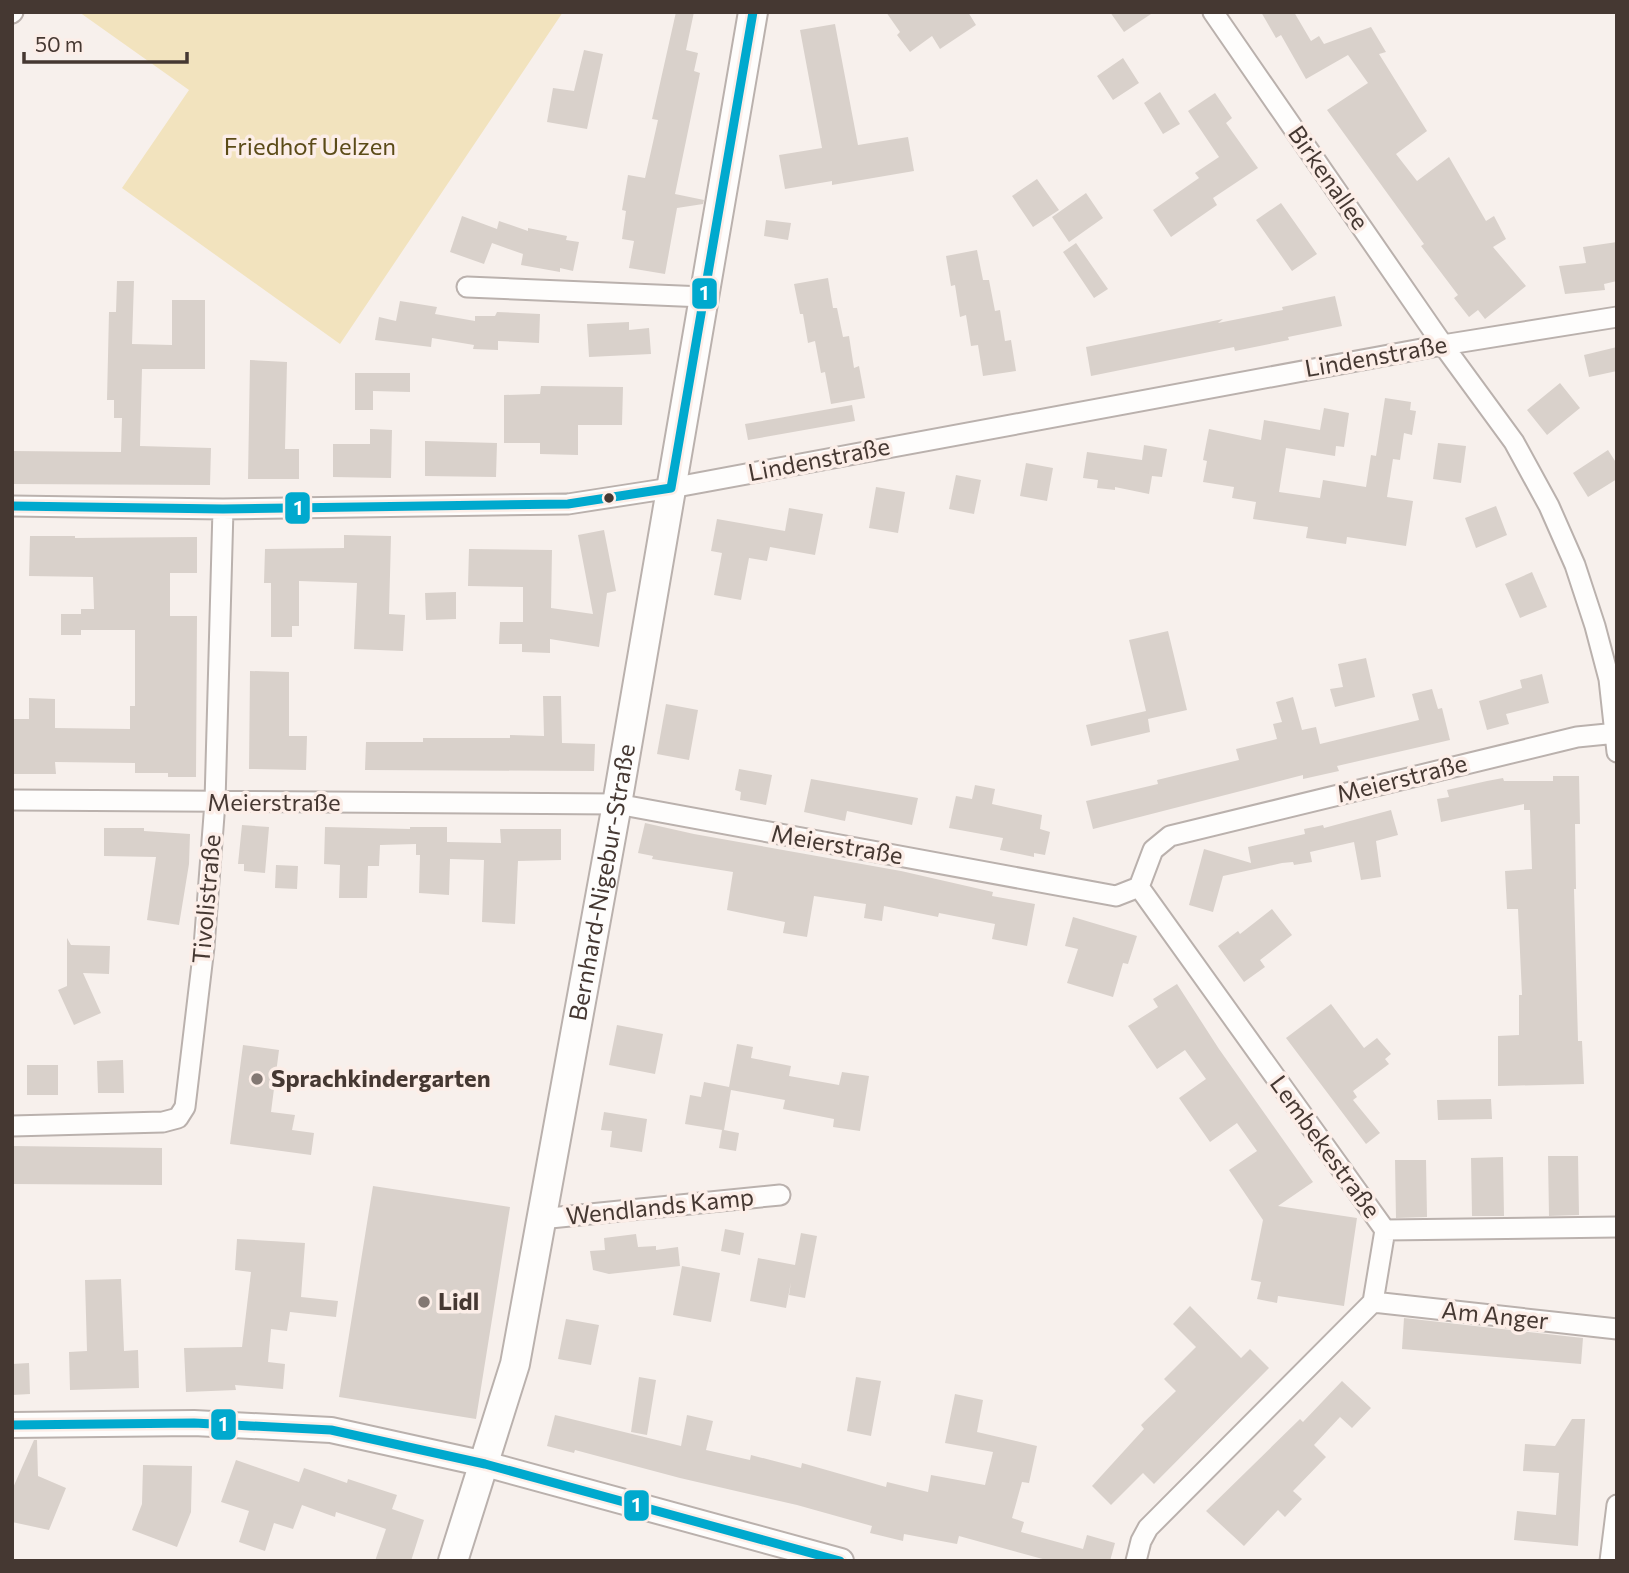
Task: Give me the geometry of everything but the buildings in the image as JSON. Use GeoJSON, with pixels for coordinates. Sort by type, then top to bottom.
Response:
{"type":"FeatureCollection","features":[{"type":"Feature","properties":{"kind":"main road","name":"Bernhard-Nigebur-Straße"},"geometry":{"type":"LineString","coordinates":[[453,1561],[515,1364],[617,804],[753,12]]}},
{"type":"Feature","properties":{"kind":"street","name":"Birkenallee"},"geometry":{"type":"LineString","coordinates":[[1213,12],[1443,345],[1514,442],[1549,506],[1575,565],[1595,626],[1609,679],[1617,752]]}},
{"type":"Feature","properties":{"kind":"street"},"geometry":{"type":"LineString","coordinates":[[467,287],[704,297]]}},
{"type":"Feature","properties":{"kind":"street","name":"Lindenstraße"},"geometry":{"type":"LineString","coordinates":[[12,506],[223,509],[568,504],[671,488],[1443,345],[1617,317]]}},
{"type":"Feature","properties":{"kind":"street","name":"Tivolistraße"},"geometry":{"type":"LineString","coordinates":[[12,1126],[163,1122],[178,1118],[185,1107],[201,973],[215,802],[223,509]]}},
{"type":"Feature","properties":{"kind":"street","name":"Meierstraße"},"geometry":{"type":"LineString","coordinates":[[12,800],[617,804],[1116,896],[1139,887],[1153,850],[1170,836],[1577,737],[1617,733]]}},
{"type":"Feature","properties":{"kind":"street","name":"Lembekestraße"},"geometry":{"type":"LineString","coordinates":[[1139,887],[1385,1230],[1373,1302]]}},
{"type":"Feature","properties":{"kind":"street","name":"Wendlands Kamp"},"geometry":{"type":"LineString","coordinates":[[540,1219],[780,1195]]}},
{"type":"Feature","properties":{"kind":"street"},"geometry":{"type":"LineString","coordinates":[[1385,1230],[1617,1227]]}},
{"type":"Feature","properties":{"kind":"street"},"geometry":{"type":"LineString","coordinates":[[1136,1561],[1141,1541],[1148,1528],[1373,1302]]}},
{"type":"Feature","properties":{"kind":"street","name":"Am Anger"},"geometry":{"type":"LineString","coordinates":[[1373,1302],[1617,1329]]}},
{"type":"Feature","properties":{"kind":"street"},"geometry":{"type":"LineString","coordinates":[[12,1425],[194,1423],[331,1430],[485,1464],[841,1561]]}},
{"type":"Feature","properties":{"kind":"street"},"geometry":{"type":"LineString","coordinates":[[1609,1561],[1617,1505]]}},
{"type":"Feature","properties":{"kind":"green space","name":"Friedhof Uelzen"},"geometry":{"type":"Polygon","coordinates":[[[79,12],[563,12],[340,344],[122,188],[189,90],[79,12]]]}},
{"type":"Feature","properties":{"kind":"transit line","name":"1"},"geometry":{"type":"LineString","coordinates":[[12,506],[223,509],[568,504],[671,488],[753,12]]}},
{"type":"Feature","properties":{"kind":"transit line","name":"1"},"geometry":{"type":"LineString","coordinates":[[12,1425],[194,1423],[331,1430],[485,1464],[840,1561]]}},
{"type":"Feature","properties":{"kind":"place","name":"Sprachkindergarten"},"geometry":{"type":"Point","coordinates":[257,1079]}},
{"type":"Feature","properties":{"kind":"place","name":"Lidl"},"geometry":{"type":"Point","coordinates":[424,1302]}}]}
